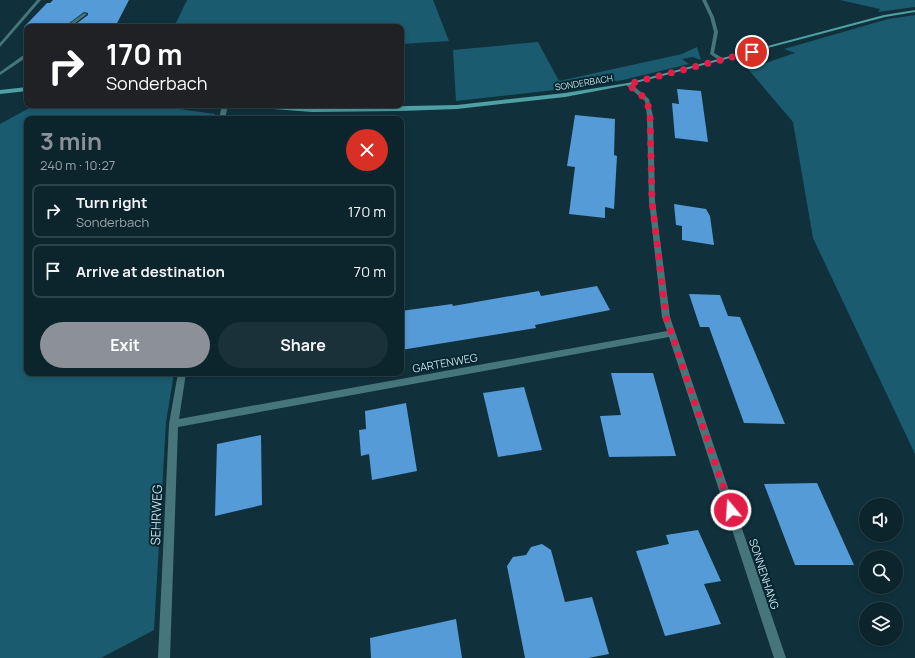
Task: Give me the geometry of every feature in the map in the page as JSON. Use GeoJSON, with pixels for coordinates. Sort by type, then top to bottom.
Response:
{"type":"FeatureCollection","features":[{"type":"Feature","properties":{"kind":"street"},"geometry":{"type":"LineString","coordinates":[[0,46],[39,0]]}},
{"type":"Feature","properties":{"kind":"street"},"geometry":{"type":"LineString","coordinates":[[704,0],[712,17],[716,32],[712,54],[722,60]]}},
{"type":"Feature","properties":{"kind":"street","name":"SONDERBACH"},"geometry":{"type":"LineString","coordinates":[[286,108],[312,110],[400,109],[458,106],[565,95],[628,84],[885,16],[915,11]]}},
{"type":"Feature","properties":{"kind":"street"},"geometry":{"type":"LineString","coordinates":[[71,24],[86,14]]}},
{"type":"Feature","properties":{"kind":"street"},"geometry":{"type":"LineString","coordinates":[[0,74],[24,57]]}},
{"type":"Feature","properties":{"kind":"street","name":"SONNENHANG"},"geometry":{"type":"LineString","coordinates":[[628,84],[647,100],[650,116],[652,201],[666,317],[780,658]]}},
{"type":"Feature","properties":{"kind":"street"},"geometry":{"type":"LineString","coordinates":[[0,92],[24,89]]}},
{"type":"Feature","properties":{"kind":"street","name":"GARTENWEG"},"geometry":{"type":"LineString","coordinates":[[174,424],[672,333]]}},
{"type":"Feature","properties":{"kind":"street","name":"SEHRWEG"},"geometry":{"type":"LineString","coordinates":[[164,658],[174,424],[182,376]]}},
{"type":"Feature","properties":{"kind":"shaded area"},"geometry":{"type":"Polygon","coordinates":[[[187,0],[433,0],[449,41],[404,44],[404,24],[175,24],[187,0]]]}},
{"type":"Feature","properties":{"kind":"shaded area"},"geometry":{"type":"Polygon","coordinates":[[[840,0],[915,0],[915,7],[878,12],[880,9],[840,0]]]}},
{"type":"Feature","properties":{"kind":"shaded area"},"geometry":{"type":"Polygon","coordinates":[[[915,15],[915,454],[813,238],[793,122],[748,69],[795,53],[784,49],[888,19],[915,15]]]}},
{"type":"Feature","properties":{"kind":"shaded area"},"geometry":{"type":"Polygon","coordinates":[[[538,42],[559,81],[682,54],[697,47],[701,60],[693,57],[682,59],[689,64],[623,80],[564,89],[456,101],[453,50],[538,42]]]}},
{"type":"Feature","properties":{"kind":"shaded area"},"geometry":{"type":"Polygon","coordinates":[[[29,108],[172,108],[215,114],[215,116],[24,116],[24,376],[174,376],[166,422],[154,630],[101,658],[0,658],[0,124],[29,108]]]}},
{"type":"Feature","properties":{"kind":"building"},"geometry":{"type":"Polygon","coordinates":[[[53,0],[129,0],[117,24],[76,24],[88,15],[88,13],[84,12],[68,24],[27,24],[47,3],[50,3],[53,0]]]}},
{"type":"Feature","properties":{"kind":"building"},"geometry":{"type":"Polygon","coordinates":[[[677,89],[701,91],[708,142],[675,138],[672,103],[679,104],[677,89]]]}},
{"type":"Feature","properties":{"kind":"building"},"geometry":{"type":"Polygon","coordinates":[[[575,115],[615,119],[614,155],[617,156],[614,209],[605,207],[605,218],[569,214],[575,167],[567,166],[575,115]]]}},
{"type":"Feature","properties":{"kind":"building"},"geometry":{"type":"Polygon","coordinates":[[[674,204],[706,209],[710,216],[714,245],[682,240],[682,226],[676,225],[674,204]]]}},
{"type":"Feature","properties":{"kind":"building"},"geometry":{"type":"Polygon","coordinates":[[[597,286],[610,310],[535,325],[536,328],[404,350],[404,311],[452,304],[453,306],[539,291],[541,296],[597,286]]]}},
{"type":"Feature","properties":{"kind":"building"},"geometry":{"type":"Polygon","coordinates":[[[689,294],[720,295],[728,316],[740,317],[785,424],[744,423],[709,327],[700,327],[689,294]]]}},
{"type":"Feature","properties":{"kind":"building"},"geometry":{"type":"Polygon","coordinates":[[[611,373],[653,373],[676,456],[609,457],[600,416],[621,415],[611,373]]]}},
{"type":"Feature","properties":{"kind":"building"},"geometry":{"type":"Polygon","coordinates":[[[524,387],[542,450],[498,457],[483,393],[524,387]]]}},
{"type":"Feature","properties":{"kind":"building"},"geometry":{"type":"Polygon","coordinates":[[[406,403],[417,471],[372,480],[369,454],[361,456],[359,430],[366,429],[365,411],[406,403]]]}},
{"type":"Feature","properties":{"kind":"building"},"geometry":{"type":"Polygon","coordinates":[[[261,435],[262,505],[215,516],[217,444],[261,435]]]}},
{"type":"Feature","properties":{"kind":"building"},"geometry":{"type":"Polygon","coordinates":[[[817,483],[854,565],[795,565],[764,484],[817,483]]]}},
{"type":"Feature","properties":{"kind":"building"},"geometry":{"type":"Polygon","coordinates":[[[698,530],[721,581],[704,584],[721,624],[665,636],[636,551],[669,544],[666,535],[698,530]]]}},
{"type":"Feature","properties":{"kind":"building"},"geometry":{"type":"Polygon","coordinates":[[[542,544],[551,550],[565,602],[592,597],[609,654],[588,658],[525,658],[507,566],[513,557],[526,555],[531,547],[542,544]]]}},
{"type":"Feature","properties":{"kind":"building"},"geometry":{"type":"Polygon","coordinates":[[[456,619],[462,658],[371,658],[370,638],[456,619]]]}},
{"type":"Feature","properties":{"kind":"route"},"geometry":{"type":"LineString","coordinates":[[731,510],[666,317],[652,201],[650,116],[647,100],[628,84],[752,52]]}}]}
